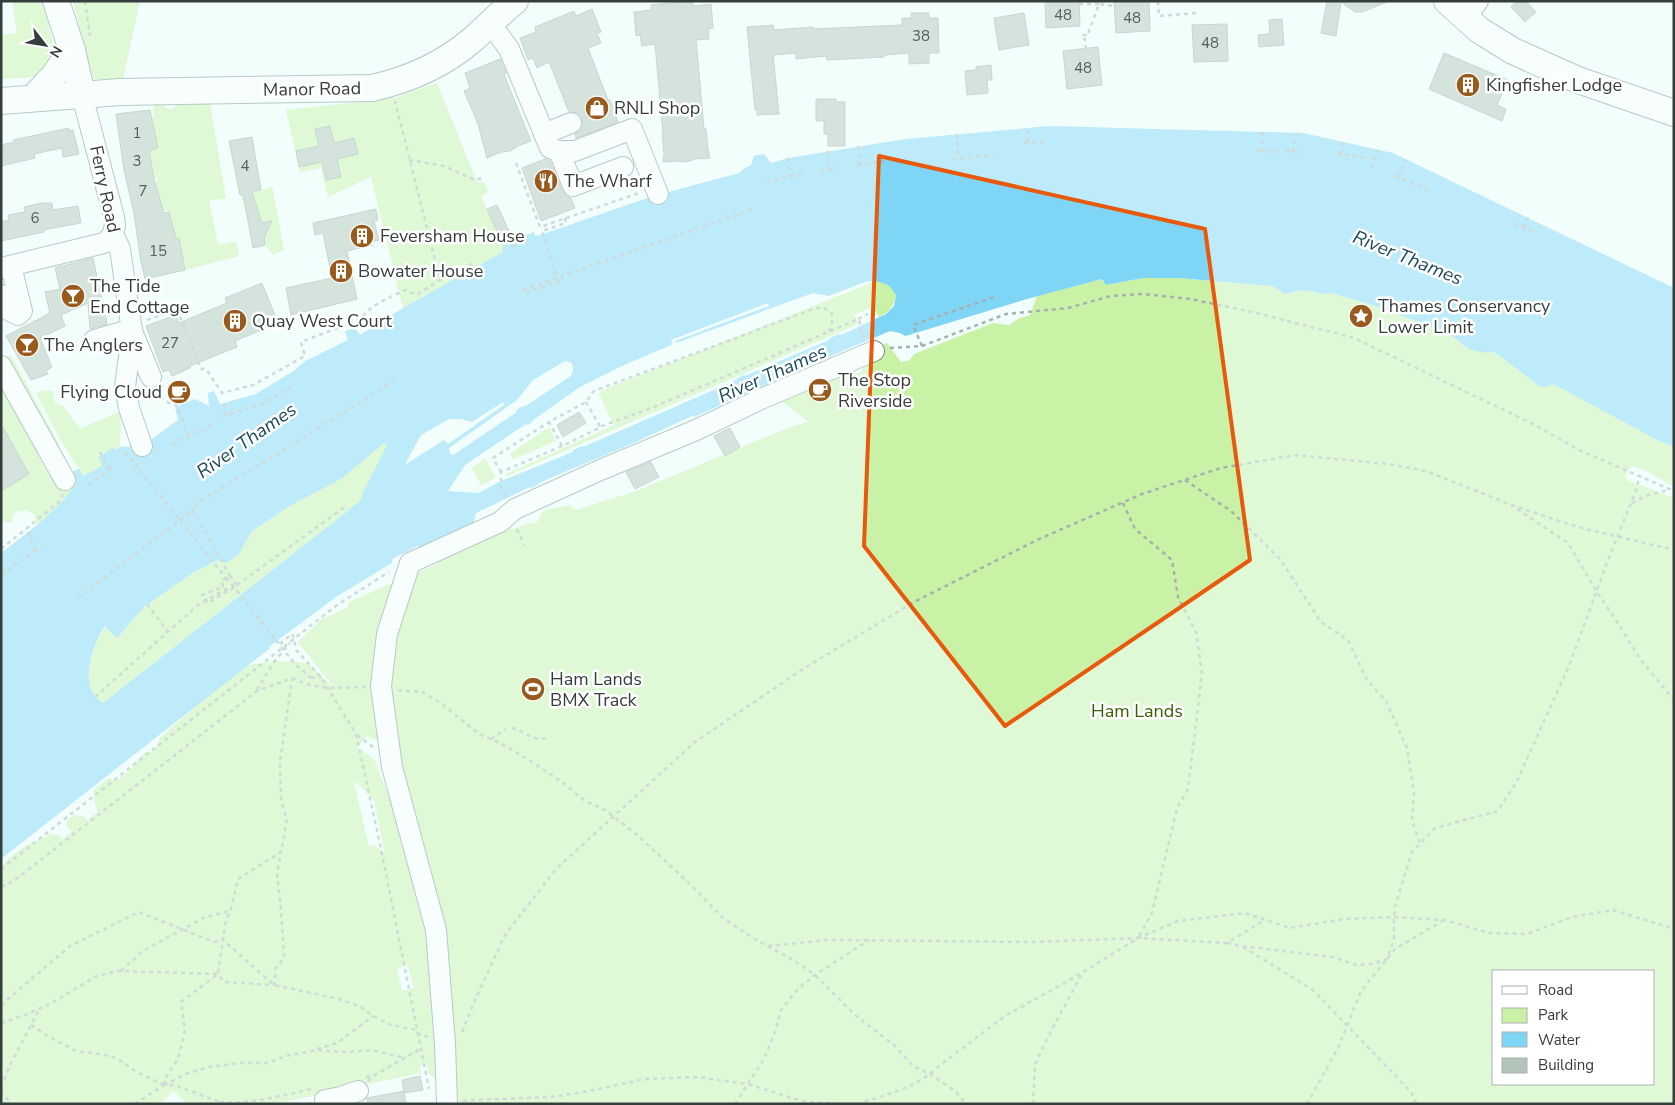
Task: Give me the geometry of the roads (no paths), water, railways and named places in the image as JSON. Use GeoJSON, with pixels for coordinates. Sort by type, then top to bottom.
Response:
{"type":"FeatureCollection","features":[{"type":"Feature","properties":{"kind":"main road","name":"Ferry Road"},"geometry":{"type":"LineString","coordinates":[[56,1],[72,50],[82,95]]}},
{"type":"Feature","properties":{"kind":"main road","name":"Manor Road"},"geometry":{"type":"LineString","coordinates":[[1,101],[120,92],[361,89],[391,84],[444,60],[472,40],[515,1]]}},
{"type":"Feature","properties":{"kind":"main road"},"geometry":{"type":"LineString","coordinates":[[1447,1],[1472,10],[1491,38],[1534,60],[1578,80],[1674,113]]}},
{"type":"Feature","properties":{"kind":"main road"},"geometry":{"type":"LineString","coordinates":[[34,97],[53,77],[72,50]]}},
{"type":"Feature","properties":{"kind":"street"},"geometry":{"type":"LineString","coordinates":[[490,23],[509,49],[550,148],[559,151],[575,151],[632,129],[658,194]]}},
{"type":"Feature","properties":{"kind":"street","name":"Ferry Road"},"geometry":{"type":"LineString","coordinates":[[82,95],[114,218],[113,234],[120,249],[131,328],[151,377]]}},
{"type":"Feature","properties":{"kind":"street"},"geometry":{"type":"LineString","coordinates":[[544,134],[571,124]]}},
{"type":"Feature","properties":{"kind":"street"},"geometry":{"type":"LineString","coordinates":[[559,151],[573,186],[623,167]]}},
{"type":"Feature","properties":{"kind":"street"},"geometry":{"type":"LineString","coordinates":[[1,295],[6,309],[18,315],[22,311],[6,267],[100,244],[106,242],[113,234]]}},
{"type":"Feature","properties":{"kind":"street"},"geometry":{"type":"LineString","coordinates":[[94,340],[131,328],[125,387],[133,449]]}},
{"type":"Feature","properties":{"kind":"street"},"geometry":{"type":"LineString","coordinates":[[445,1100],[445,1044],[436,930],[392,767],[381,686],[386,634],[410,564],[500,522],[515,509],[598,471],[696,430],[872,346]]}},
{"type":"Feature","properties":{"kind":"street"},"geometry":{"type":"LineString","coordinates":[[1,366],[66,485]]}},
{"type":"Feature","properties":{"kind":"water"},"geometry":{"type":"Polygon","coordinates":[[[1050,126],[1303,133],[1393,153],[1674,288],[1674,447],[1659,441],[1553,384],[1547,387],[1539,386],[1491,351],[1485,353],[1469,349],[1449,334],[1379,307],[1331,293],[1322,294],[1302,290],[1285,294],[1272,286],[1178,278],[1143,278],[1106,285],[1102,279],[1027,299],[905,336],[890,331],[541,482],[532,488],[530,487],[476,513],[473,526],[419,549],[418,546],[392,559],[392,563],[336,597],[270,646],[269,649],[1,859],[1,553],[42,521],[60,504],[77,483],[72,472],[79,469],[83,476],[102,466],[99,457],[112,448],[117,450],[120,447],[142,446],[178,420],[175,407],[195,399],[209,406],[208,393],[214,391],[220,404],[256,394],[295,370],[305,361],[348,340],[345,331],[355,328],[360,335],[403,308],[503,252],[503,245],[534,232],[535,236],[543,234],[650,197],[739,173],[751,165],[754,156],[764,154],[771,163],[788,158],[906,139],[1050,126]],[[868,281],[828,296],[813,293],[676,343],[624,365],[580,387],[528,425],[526,424],[465,465],[448,491],[479,493],[499,482],[573,452],[573,450],[734,381],[743,375],[745,376],[886,314],[894,306],[896,295],[885,284],[868,281]],[[565,361],[533,380],[517,400],[449,448],[450,454],[453,455],[517,412],[516,410],[524,407],[571,376],[573,370],[572,363],[565,361]],[[503,402],[472,422],[461,419],[449,419],[421,435],[410,454],[389,444],[383,444],[341,479],[290,506],[252,531],[239,554],[225,564],[221,559],[194,572],[144,607],[117,638],[105,626],[96,644],[89,666],[91,687],[95,696],[103,703],[349,510],[368,494],[382,465],[400,475],[405,465],[444,440],[448,444],[504,405],[503,402]]]}},
{"type":"Feature","properties":{"kind":"waterway","name":"River Thames"},"geometry":{"type":"LineString","coordinates":[[374,498],[415,418]]}},
{"type":"Feature","properties":{"kind":"place","name":"Kingfisher Lodge"},"geometry":{"type":"Point","coordinates":[1468,85]}},
{"type":"Feature","properties":{"kind":"place","name":"RNLI Shop"},"geometry":{"type":"Point","coordinates":[597,108]}},
{"type":"Feature","properties":{"kind":"place","name":"The Wharf"},"geometry":{"type":"Point","coordinates":[546,181]}},
{"type":"Feature","properties":{"kind":"place","name":"Feversham House"},"geometry":{"type":"Point","coordinates":[362,236]}},
{"type":"Feature","properties":{"kind":"place","name":"Bowater House"},"geometry":{"type":"Point","coordinates":[341,271]}},
{"type":"Feature","properties":{"kind":"place","name":"The Tide End Cottage"},"geometry":{"type":"Point","coordinates":[73,296]}},
{"type":"Feature","properties":{"kind":"place","name":"Thames Conservancy Lower Limit"},"geometry":{"type":"Point","coordinates":[1361,316]}},
{"type":"Feature","properties":{"kind":"place","name":"Quay West Court"},"geometry":{"type":"Point","coordinates":[235,321]}},
{"type":"Feature","properties":{"kind":"place","name":"The Anglers"},"geometry":{"type":"Point","coordinates":[27,345]}},
{"type":"Feature","properties":{"kind":"place","name":"The Stop Riverside"},"geometry":{"type":"Point","coordinates":[820,390]}},
{"type":"Feature","properties":{"kind":"place","name":"Flying Cloud"},"geometry":{"type":"Point","coordinates":[179,392]}},
{"type":"Feature","properties":{"kind":"place","name":"Ham Lands BMX Track"},"geometry":{"type":"Point","coordinates":[533,689]}},
{"type":"Feature","properties":{"kind":"park label","name":"Ham Lands"},"geometry":{"type":"Point","coordinates":[1137,711]}}]}
